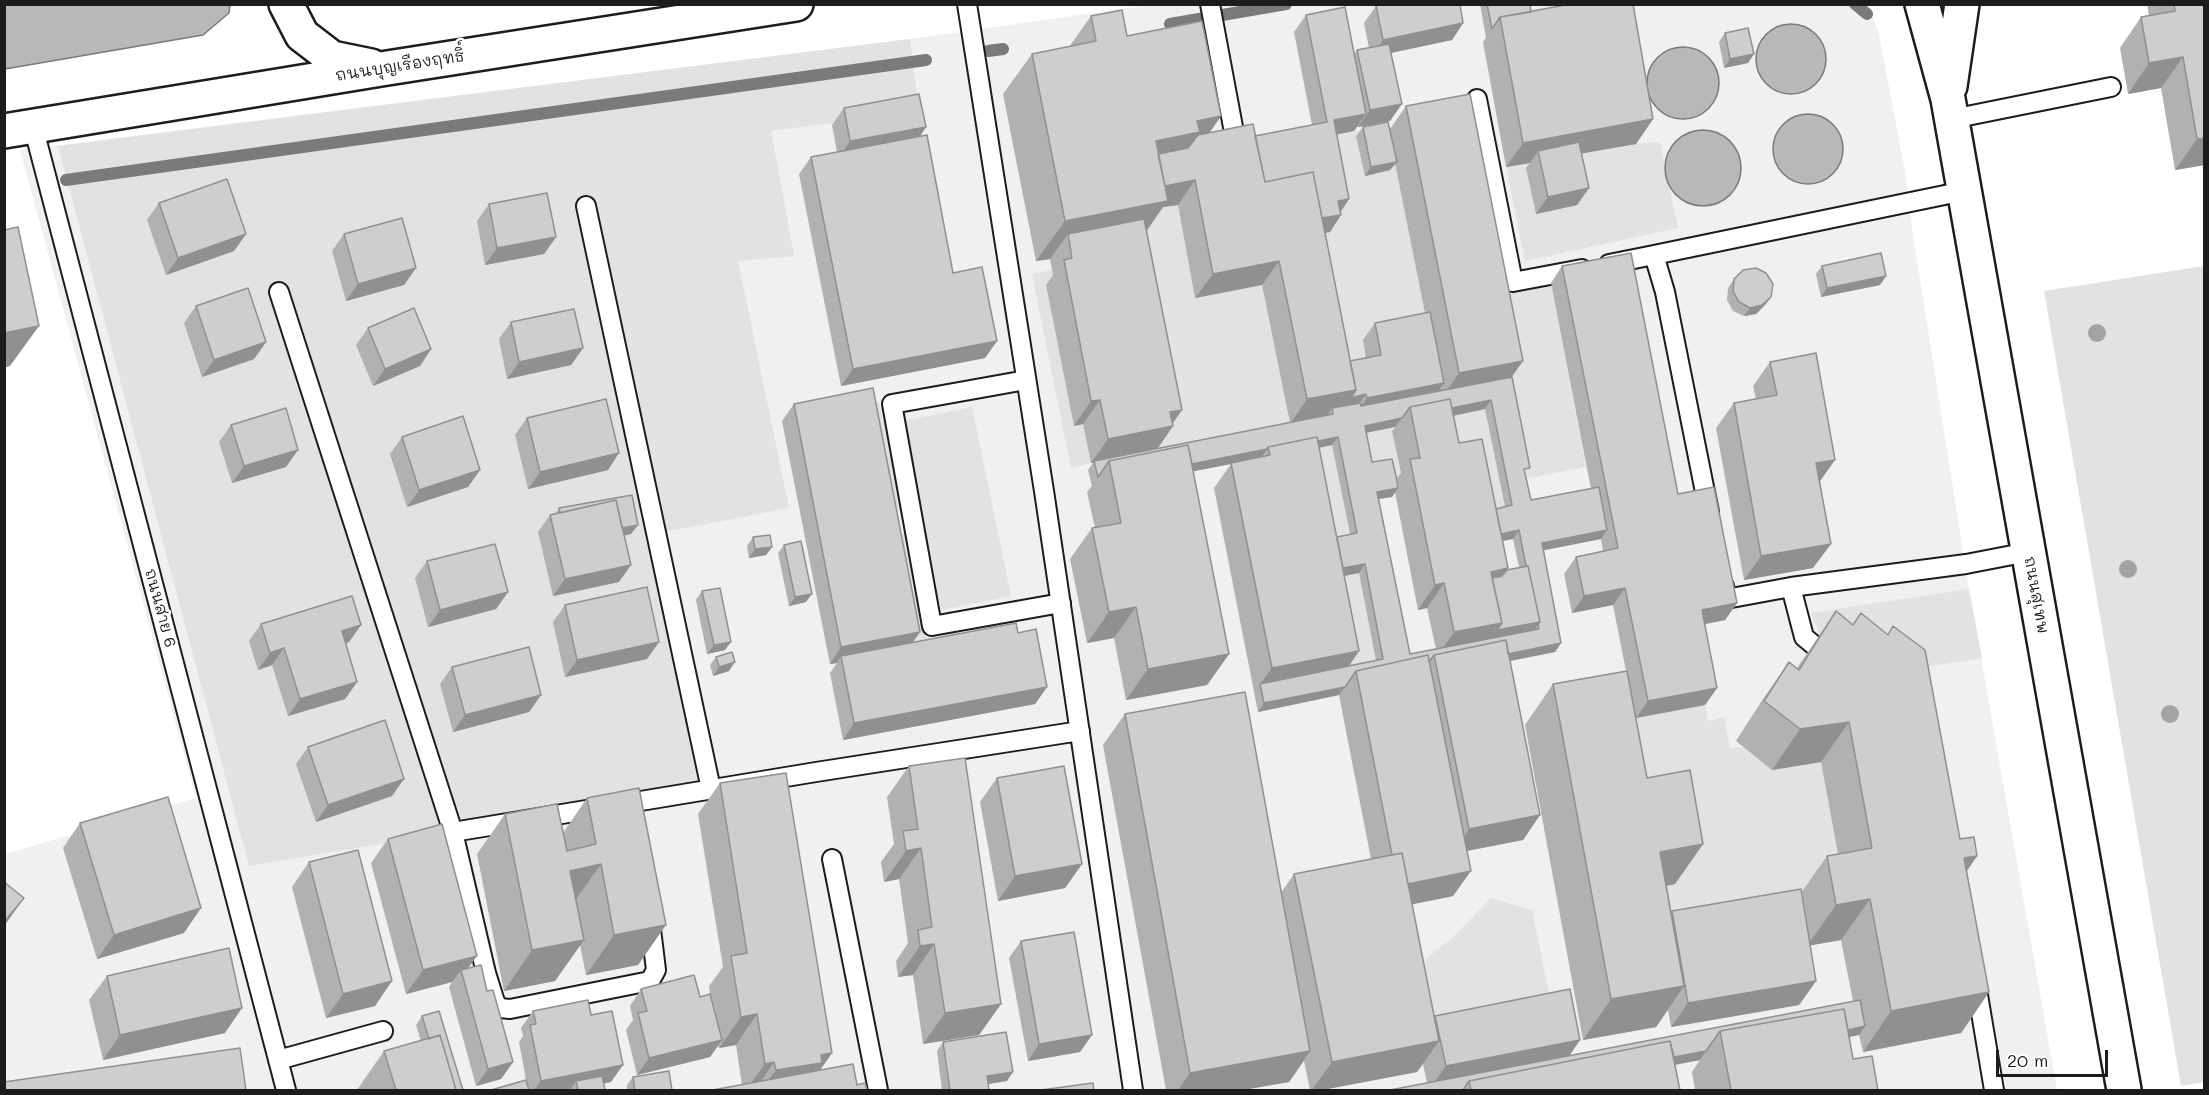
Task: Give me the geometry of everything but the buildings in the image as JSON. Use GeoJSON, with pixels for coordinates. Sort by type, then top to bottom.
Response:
{"type":"FeatureCollection","features":[{"type":"Feature","properties":{"kind":"main road"},"geometry":{"type":"LineString","coordinates":[[286,4],[302,35],[332,58],[381,69]]}},
{"type":"Feature","properties":{"kind":"main road","name":"ถนนบุญเรืองฤทธิ์"},"geometry":{"type":"LineString","coordinates":[[19,128],[796,4]]}},
{"type":"Feature","properties":{"kind":"main road","name":"ถนนสุเทพ"},"geometry":{"type":"LineString","coordinates":[[1922,4],[1950,109],[2124,1090]]}},
{"type":"Feature","properties":{"kind":"main road","name":"ถนนสุเทพ"},"geometry":{"type":"LineString","coordinates":[[1950,109],[1962,4]]}},
{"type":"Feature","properties":{"kind":"lane"},"geometry":{"type":"LineString","coordinates":[[967,4],[1061,603],[1133,1090]]}},
{"type":"Feature","properties":{"kind":"lane"},"geometry":{"type":"LineString","coordinates":[[1211,7],[1233,127]]}},
{"type":"Feature","properties":{"kind":"lane"},"geometry":{"type":"LineString","coordinates":[[1950,109],[2111,87]]}},
{"type":"Feature","properties":{"kind":"lane"},"geometry":{"type":"LineString","coordinates":[[1477,99],[1513,282],[1964,191]]}},
{"type":"Feature","properties":{"kind":"lane","name":"ถนนสาย 6"},"geometry":{"type":"LineString","coordinates":[[19,128],[286,1090]]}},
{"type":"Feature","properties":{"kind":"lane"},"geometry":{"type":"LineString","coordinates":[[586,206],[711,789]]}},
{"type":"Feature","properties":{"kind":"lane"},"geometry":{"type":"LineString","coordinates":[[1654,255],[1665,292],[1713,531]]}},
{"type":"Feature","properties":{"kind":"lane"},"geometry":{"type":"LineString","coordinates":[[279,292],[453,832],[495,1002],[500,1008],[510,1009],[650,981],[656,970],[648,905]]}},
{"type":"Feature","properties":{"kind":"lane"},"geometry":{"type":"LineString","coordinates":[[1026,380],[892,404],[932,626],[1061,603]]}},
{"type":"Feature","properties":{"kind":"lane"},"geometry":{"type":"LineString","coordinates":[[1719,565],[1726,599],[1791,587],[1966,564],[2028,552]]}},
{"type":"Feature","properties":{"kind":"lane"},"geometry":{"type":"LineString","coordinates":[[1791,587],[1804,637],[1821,651],[1850,648]]}},
{"type":"Feature","properties":{"kind":"lane"},"geometry":{"type":"LineString","coordinates":[[453,832],[1080,731]]}},
{"type":"Feature","properties":{"kind":"lane"},"geometry":{"type":"LineString","coordinates":[[633,802],[637,825]]}},
{"type":"Feature","properties":{"kind":"lane"},"geometry":{"type":"LineString","coordinates":[[832,859],[878,1090]]}},
{"type":"Feature","properties":{"kind":"lane"},"geometry":{"type":"LineString","coordinates":[[1972,962],[1994,1090]]}},
{"type":"Feature","properties":{"kind":"lane"},"geometry":{"type":"LineString","coordinates":[[278,1060],[383,1031]]}},
{"type":"Feature","properties":{"kind":"shaded area"},"geometry":{"type":"Polygon","coordinates":[[[5,4],[230,5],[229,13],[203,35],[5,69],[5,4]]]}},
{"type":"Feature","properties":{"kind":"shaded area"},"geometry":{"type":"Polygon","coordinates":[[[1150,5],[1867,5],[1878,30],[1905,171],[1969,589],[2057,1090],[5,1090],[5,854],[196,798],[20,150],[910,39],[1150,5]]]}},
{"type":"Feature","properties":{"kind":"shaded area"},"geometry":{"type":"Polygon","coordinates":[[[1798,24],[1811,30],[1820,39],[1824,45],[1826,59],[1824,73],[1816,84],[1805,92],[1784,94],[1766,84],[1758,73],[1756,52],[1766,34],[1777,26],[1798,24]]]}},
{"type":"Feature","properties":{"kind":"shaded area"},"geometry":{"type":"Polygon","coordinates":[[[910,39],[919,112],[771,131],[794,256],[738,261],[789,508],[649,535],[698,783],[633,802],[249,866],[58,146],[910,39]]]}},
{"type":"Feature","properties":{"kind":"shaded area"},"geometry":{"type":"Polygon","coordinates":[[[1683,47],[1703,53],[1713,63],[1719,83],[1713,103],[1703,113],[1683,119],[1663,113],[1653,103],[1647,83],[1653,63],[1663,53],[1683,47]]]}},
{"type":"Feature","properties":{"kind":"shaded area"},"geometry":{"type":"Polygon","coordinates":[[[1808,114],[1821,117],[1833,124],[1840,136],[1843,149],[1840,162],[1833,174],[1821,181],[1808,184],[1795,181],[1783,174],[1776,162],[1773,149],[1776,136],[1783,124],[1795,117],[1808,114]]]}},
{"type":"Feature","properties":{"kind":"shaded area"},"geometry":{"type":"Polygon","coordinates":[[[1388,125],[1442,398],[1363,340],[1369,372],[1332,379],[1304,237],[1322,138],[1388,125]]]}},
{"type":"Feature","properties":{"kind":"shaded area"},"geometry":{"type":"Polygon","coordinates":[[[1703,130],[1717,133],[1730,141],[1738,154],[1741,168],[1738,182],[1730,195],[1717,203],[1703,206],[1689,203],[1676,195],[1668,182],[1665,168],[1668,154],[1676,141],[1689,133],[1703,130]]]}},
{"type":"Feature","properties":{"kind":"shaded area"},"geometry":{"type":"Polygon","coordinates":[[[1660,142],[1678,228],[1525,261],[1506,167],[1636,144],[1660,142]]]}},
{"type":"Feature","properties":{"kind":"shaded area"},"geometry":{"type":"Polygon","coordinates":[[[1178,205],[1195,298],[1262,285],[1290,424],[1156,451],[1133,213],[1178,205]]]}},
{"type":"Feature","properties":{"kind":"shaded area"},"geometry":{"type":"Polygon","coordinates":[[[2204,266],[2204,1082],[2181,1086],[2044,291],[2204,266]]]}},
{"type":"Feature","properties":{"kind":"shaded area"},"geometry":{"type":"Polygon","coordinates":[[[1052,270],[1055,283],[1046,285],[1074,425],[1083,424],[1091,463],[1071,468],[1032,274],[1052,270]]]}},
{"type":"Feature","properties":{"kind":"shaded area"},"geometry":{"type":"Polygon","coordinates":[[[1551,283],[1586,467],[1524,479],[1488,296],[1551,283]]]}},
{"type":"Feature","properties":{"kind":"shaded area"},"geometry":{"type":"Polygon","coordinates":[[[879,402],[904,510],[882,514],[861,405],[879,402]]]}},
{"type":"Feature","properties":{"kind":"shaded area"},"geometry":{"type":"Polygon","coordinates":[[[972,407],[1011,596],[941,610],[903,421],[972,407]]]}},
{"type":"Feature","properties":{"kind":"shaded area"},"geometry":{"type":"Polygon","coordinates":[[[1485,409],[1506,514],[1476,521],[1432,420],[1485,409]]]}},
{"type":"Feature","properties":{"kind":"shaded area"},"geometry":{"type":"Polygon","coordinates":[[[1392,428],[1402,482],[1366,471],[1358,434],[1392,428]]]}},
{"type":"Feature","properties":{"kind":"shaded area"},"geometry":{"type":"Polygon","coordinates":[[[1332,445],[1351,542],[1317,548],[1297,452],[1332,445]]]}},
{"type":"Feature","properties":{"kind":"shaded area"},"geometry":{"type":"Polygon","coordinates":[[[908,533],[932,644],[908,649],[887,537],[908,533]]]}},
{"type":"Feature","properties":{"kind":"shaded area"},"geometry":{"type":"Polygon","coordinates":[[[1359,573],[1377,668],[1342,676],[1323,580],[1359,573]]]}},
{"type":"Feature","properties":{"kind":"shaded area"},"geometry":{"type":"Polygon","coordinates":[[[1969,589],[1982,658],[1925,667],[1823,642],[1811,613],[1969,589]]]}},
{"type":"Feature","properties":{"kind":"shaded area"},"geometry":{"type":"Polygon","coordinates":[[[1633,704],[1636,718],[1705,705],[1708,721],[1724,717],[1730,748],[1743,747],[1821,762],[1844,888],[1655,936],[1632,892],[1675,884],[1619,819],[1633,704]]]}},
{"type":"Feature","properties":{"kind":"shaded area"},"geometry":{"type":"Polygon","coordinates":[[[1491,898],[1532,910],[1553,1014],[1418,1040],[1399,981],[1452,938],[1491,898]]]}},
{"type":"Feature","properties":{"kind":"waterway"},"geometry":{"type":"LineString","coordinates":[[1170,24],[1286,4]]}},
{"type":"Feature","properties":{"kind":"waterway"},"geometry":{"type":"LineString","coordinates":[[1855,4],[1867,14]]}},
{"type":"Feature","properties":{"kind":"waterway"},"geometry":{"type":"LineString","coordinates":[[988,51],[1003,49]]}},
{"type":"Feature","properties":{"kind":"waterway"},"geometry":{"type":"LineString","coordinates":[[66,180],[926,60]]}}]}
